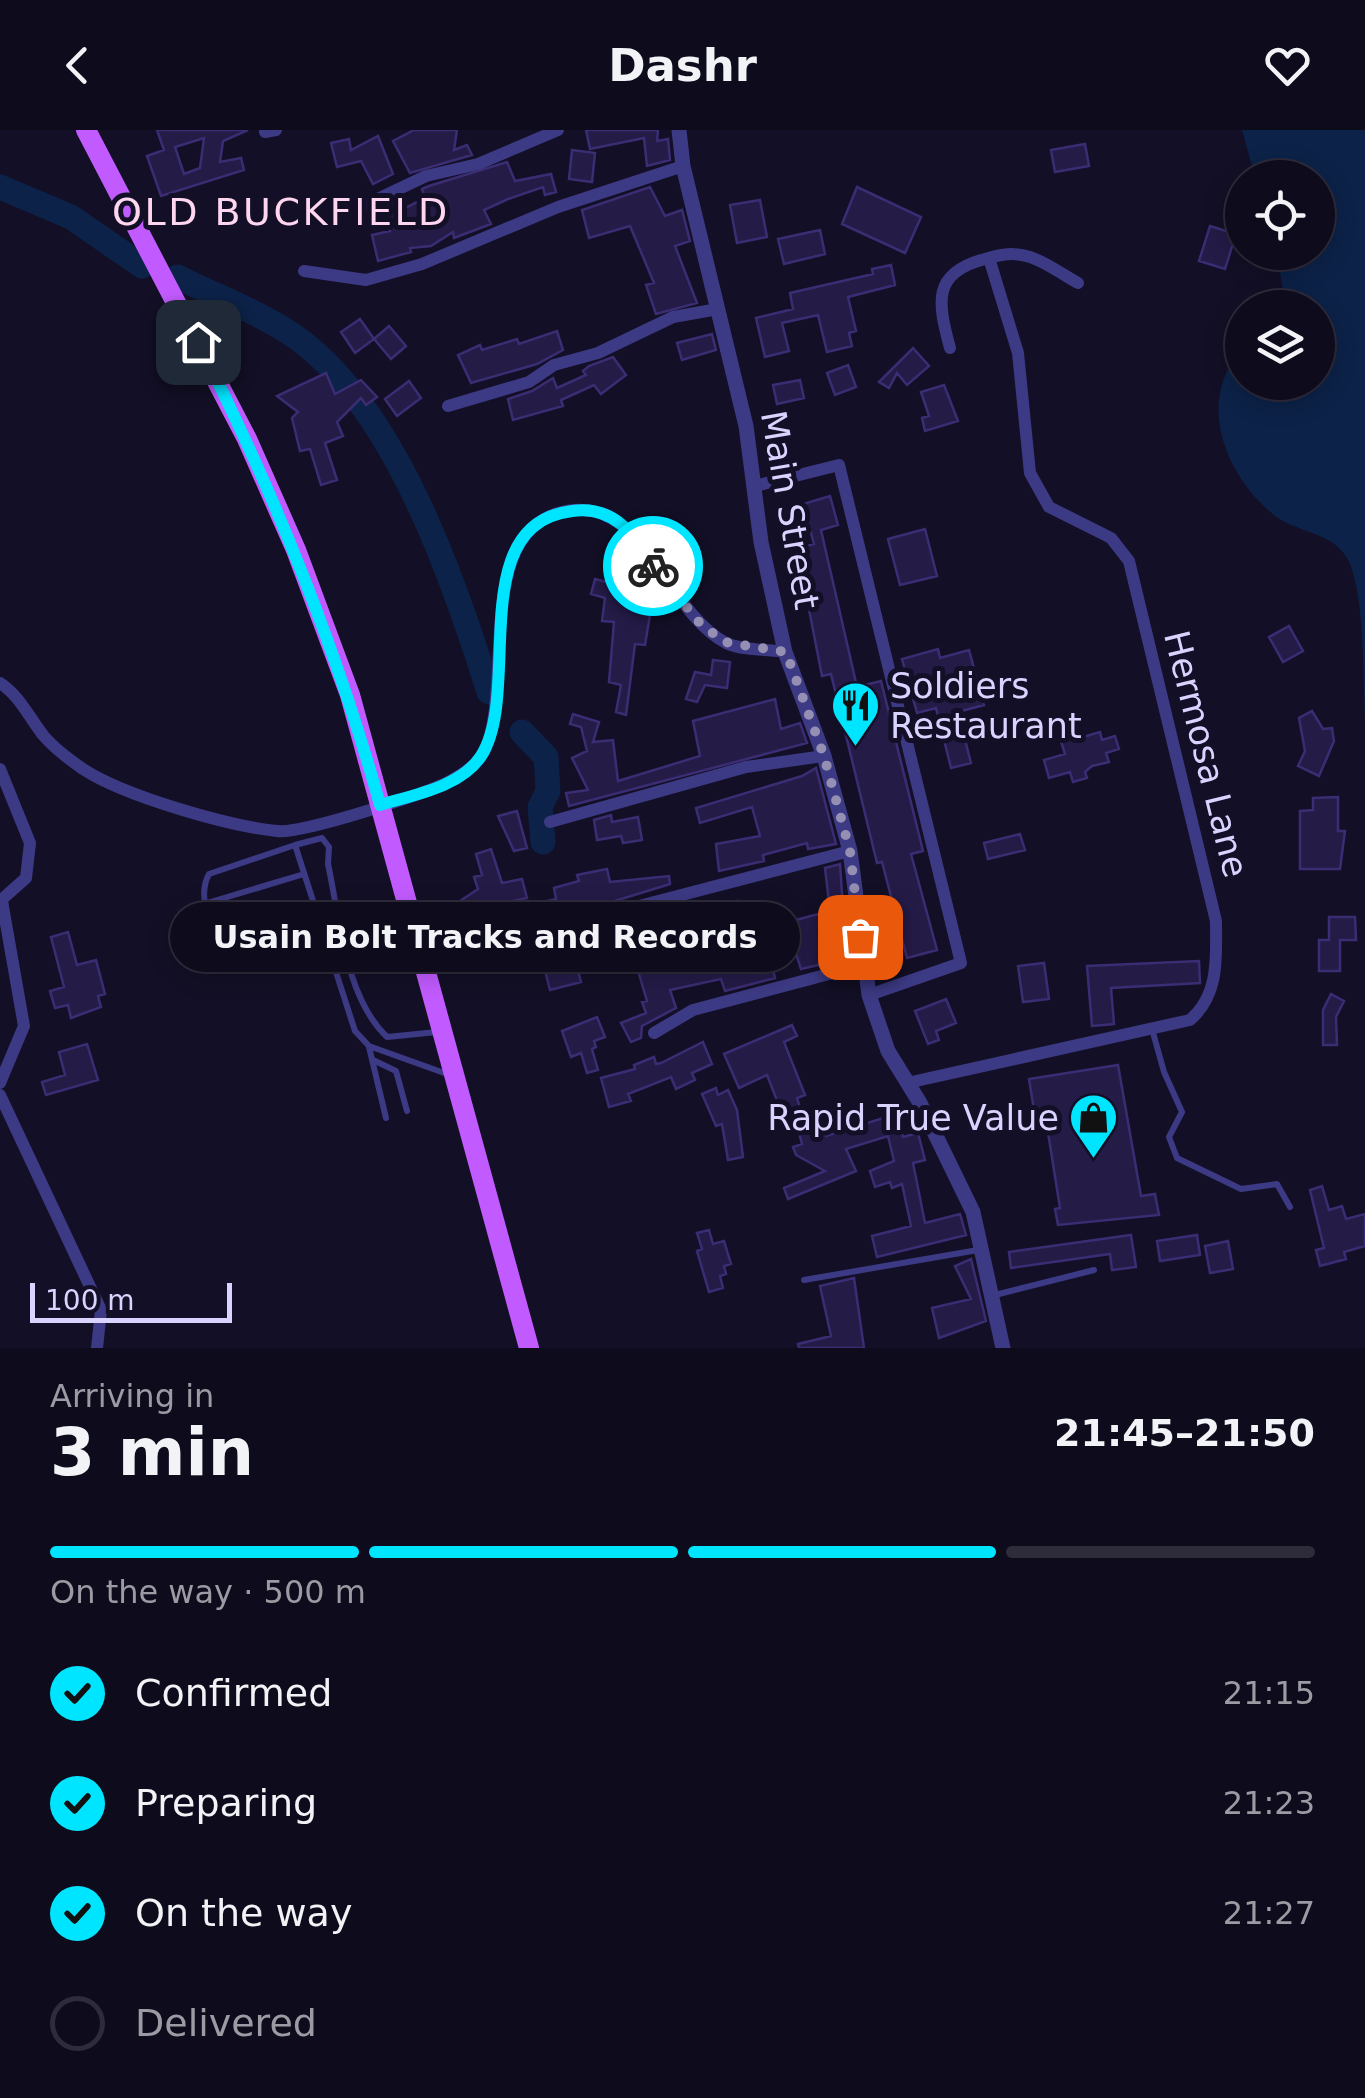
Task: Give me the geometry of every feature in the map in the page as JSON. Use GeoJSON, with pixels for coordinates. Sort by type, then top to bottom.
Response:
{"type":"FeatureCollection","features":[{"type":"Feature","properties":{"kind":"main road"},"geometry":{"type":"LineString","coordinates":[[86,130],[239,423],[296,550],[350,696],[529,1348]]}},
{"type":"Feature","properties":{"kind":"street"},"geometry":{"type":"LineString","coordinates":[[364,206],[426,176],[478,164],[558,130]]}},
{"type":"Feature","properties":{"kind":"street","name":"Main Street"},"geometry":{"type":"LineString","coordinates":[[679,130],[683,166],[746,426],[761,542],[786,652],[824,756],[850,851],[869,995],[888,1052],[920,1102],[973,1212],[1003,1348]]}},
{"type":"Feature","properties":{"kind":"street"},"geometry":{"type":"LineString","coordinates":[[304,272],[366,280],[422,264],[558,207],[683,166]]}},
{"type":"Feature","properties":{"kind":"street"},"geometry":{"type":"LineString","coordinates":[[950,348],[939,308],[945,282],[964,264],[1006,252],[1034,258],[1078,283]]}},
{"type":"Feature","properties":{"kind":"street","name":"Hermosa Lane"},"geometry":{"type":"LineString","coordinates":[[906,1083],[1190,1020],[1205,1007],[1216,974],[1216,920],[1128,562],[1111,538],[1049,507],[1030,473],[1018,353],[989,258]]}},
{"type":"Feature","properties":{"kind":"street"},"geometry":{"type":"LineString","coordinates":[[448,406],[529,382],[554,365],[598,353],[674,318],[718,309]]}},
{"type":"Feature","properties":{"kind":"street"},"geometry":{"type":"LineString","coordinates":[[754,486],[838,465],[961,963],[869,995]]}},
{"type":"Feature","properties":{"kind":"street"},"geometry":{"type":"LineString","coordinates":[[0,683],[46,739],[85,770],[150,798],[281,832],[448,782],[482,755],[500,680],[500,602],[510,566],[527,537],[554,514],[600,511],[618,520],[635,536],[654,568],[699,622],[738,648],[786,652]]}},
{"type":"Feature","properties":{"kind":"street"},"geometry":{"type":"LineString","coordinates":[[550,822],[746,767],[824,756]]}},
{"type":"Feature","properties":{"kind":"street"},"geometry":{"type":"LineString","coordinates":[[0,769],[30,843],[26,878],[1,901],[24,1026],[0,1084]]}},
{"type":"Feature","properties":{"kind":"street"},"geometry":{"type":"LineString","coordinates":[[550,929],[850,851]]}},
{"type":"Feature","properties":{"kind":"street"},"geometry":{"type":"LineString","coordinates":[[654,1033],[693,1010],[863,964]]}},
{"type":"Feature","properties":{"kind":"street"},"geometry":{"type":"LineString","coordinates":[[0,1095],[101,1310],[97,1348]]}},
{"type":"Feature","properties":{"kind":"lane"},"geometry":{"type":"LineString","coordinates":[[221,947],[204,904],[204,884],[209,874],[322,838],[329,847],[328,864],[350,963],[370,1022],[387,1037],[441,1032]]}},
{"type":"Feature","properties":{"kind":"lane"},"geometry":{"type":"LineString","coordinates":[[295,844],[355,1031],[369,1046],[453,1076]]}},
{"type":"Feature","properties":{"kind":"lane"},"geometry":{"type":"LineString","coordinates":[[204,904],[304,874]]}},
{"type":"Feature","properties":{"kind":"lane"},"geometry":{"type":"LineString","coordinates":[[1152,1028],[1164,1072],[1182,1112],[1169,1137],[1177,1158],[1245,1190],[1278,1184],[1290,1207]]}},
{"type":"Feature","properties":{"kind":"lane"},"geometry":{"type":"LineString","coordinates":[[369,1046],[386,1118]]}},
{"type":"Feature","properties":{"kind":"lane"},"geometry":{"type":"LineString","coordinates":[[372,1059],[396,1071],[407,1111]]}},
{"type":"Feature","properties":{"kind":"lane"},"geometry":{"type":"LineString","coordinates":[[804,1280],[984,1249]]}},
{"type":"Feature","properties":{"kind":"lane"},"geometry":{"type":"LineString","coordinates":[[994,1295],[1094,1270]]}},
{"type":"Feature","properties":{"kind":"water"},"geometry":{"type":"Polygon","coordinates":[[[1242,130],[1365,130],[1365,719],[1360,613],[1347,558],[1333,543],[1284,522],[1257,499],[1230,459],[1222,437],[1220,391],[1225,377],[1225,400],[1335,400],[1335,290],[1283,290],[1280,270],[1335,270],[1335,160],[1250,160],[1242,130]]]}},
{"type":"Feature","properties":{"kind":"building"},"geometry":{"type":"Polygon","coordinates":[[[157,130],[248,130],[223,141],[220,162],[241,158],[244,170],[161,196],[147,156],[164,150],[157,130]],[[204,138],[175,147],[184,174],[200,168],[204,138]]]}},
{"type":"Feature","properties":{"kind":"building"},"geometry":{"type":"Polygon","coordinates":[[[414,130],[457,130],[454,150],[467,145],[472,155],[410,173],[393,141],[414,130]]]}},
{"type":"Feature","properties":{"kind":"building"},"geometry":{"type":"Polygon","coordinates":[[[586,130],[658,130],[657,141],[668,139],[670,160],[647,166],[644,138],[590,149],[586,130]]]}},
{"type":"Feature","properties":{"kind":"building"},"geometry":{"type":"Polygon","coordinates":[[[378,136],[393,174],[373,184],[361,161],[337,167],[331,143],[349,139],[351,150],[378,136]]]}},
{"type":"Feature","properties":{"kind":"building"},"geometry":{"type":"Polygon","coordinates":[[[1085,144],[1089,166],[1055,172],[1051,150],[1085,144]]]}},
{"type":"Feature","properties":{"kind":"building"},"geometry":{"type":"Polygon","coordinates":[[[572,150],[595,153],[592,182],[569,179],[572,150]]]}},
{"type":"Feature","properties":{"kind":"building"},"geometry":{"type":"Polygon","coordinates":[[[507,162],[515,181],[551,174],[556,192],[545,195],[543,187],[508,199],[484,210],[491,224],[454,238],[453,232],[431,246],[410,248],[411,252],[378,261],[372,235],[390,231],[384,207],[400,200],[403,209],[425,198],[422,189],[507,162]]]}},
{"type":"Feature","properties":{"kind":"building"},"geometry":{"type":"Polygon","coordinates":[[[650,187],[665,216],[682,210],[690,241],[675,246],[697,303],[656,314],[646,285],[654,283],[630,226],[589,238],[582,210],[650,187]]]}},
{"type":"Feature","properties":{"kind":"building"},"geometry":{"type":"Polygon","coordinates":[[[857,187],[921,217],[905,253],[842,224],[857,187]]]}},
{"type":"Feature","properties":{"kind":"building"},"geometry":{"type":"Polygon","coordinates":[[[760,200],[767,237],[737,243],[730,205],[760,200]]]}},
{"type":"Feature","properties":{"kind":"building"},"geometry":{"type":"Polygon","coordinates":[[[1210,226],[1225,231],[1225,269],[1199,261],[1210,226]]]}},
{"type":"Feature","properties":{"kind":"building"},"geometry":{"type":"Polygon","coordinates":[[[820,230],[825,254],[784,264],[778,239],[820,230]]]}},
{"type":"Feature","properties":{"kind":"building"},"geometry":{"type":"Polygon","coordinates":[[[891,265],[895,285],[848,297],[856,331],[849,333],[852,346],[827,352],[818,315],[782,323],[789,351],[765,357],[756,318],[793,309],[790,293],[873,274],[872,269],[891,265]]]}},
{"type":"Feature","properties":{"kind":"building"},"geometry":{"type":"Polygon","coordinates":[[[360,319],[374,339],[355,353],[341,332],[360,319]]]}},
{"type":"Feature","properties":{"kind":"building"},"geometry":{"type":"Polygon","coordinates":[[[389,326],[406,346],[391,359],[374,339],[389,326]]]}},
{"type":"Feature","properties":{"kind":"building"},"geometry":{"type":"Polygon","coordinates":[[[557,331],[563,350],[537,364],[471,383],[458,355],[480,345],[482,350],[517,339],[519,344],[557,331]]]}},
{"type":"Feature","properties":{"kind":"building"},"geometry":{"type":"Polygon","coordinates":[[[712,334],[716,350],[682,360],[677,343],[712,334]]]}},
{"type":"Feature","properties":{"kind":"building"},"geometry":{"type":"Polygon","coordinates":[[[913,348],[929,366],[907,385],[897,373],[889,388],[879,382],[913,348]]]}},
{"type":"Feature","properties":{"kind":"building"},"geometry":{"type":"Polygon","coordinates":[[[613,357],[626,375],[601,394],[594,385],[561,400],[563,406],[513,420],[508,399],[553,378],[557,388],[586,375],[583,371],[589,366],[613,357]]]}},
{"type":"Feature","properties":{"kind":"building"},"geometry":{"type":"Polygon","coordinates":[[[848,365],[856,387],[835,395],[827,373],[848,365]]]}},
{"type":"Feature","properties":{"kind":"building"},"geometry":{"type":"Polygon","coordinates":[[[326,373],[335,394],[361,380],[377,397],[366,405],[361,398],[337,422],[343,436],[325,443],[337,480],[321,485],[310,449],[300,451],[292,418],[298,412],[277,396],[326,373]]]}},
{"type":"Feature","properties":{"kind":"building"},"geometry":{"type":"Polygon","coordinates":[[[800,380],[804,398],[777,404],[773,385],[800,380]]]}},
{"type":"Feature","properties":{"kind":"building"},"geometry":{"type":"Polygon","coordinates":[[[409,381],[421,398],[397,416],[385,399],[409,381]]]}},
{"type":"Feature","properties":{"kind":"building"},"geometry":{"type":"Polygon","coordinates":[[[944,385],[958,421],[925,431],[922,418],[929,416],[921,392],[944,385]]]}},
{"type":"Feature","properties":{"kind":"building"},"geometry":{"type":"Polygon","coordinates":[[[830,496],[838,525],[821,530],[857,687],[881,681],[923,851],[911,854],[937,950],[907,958],[882,862],[877,863],[831,674],[822,676],[797,548],[814,544],[803,504],[830,496]]]}},
{"type":"Feature","properties":{"kind":"building"},"geometry":{"type":"Polygon","coordinates":[[[925,529],[937,576],[900,585],[888,539],[925,529]]]}},
{"type":"Feature","properties":{"kind":"building"},"geometry":{"type":"Polygon","coordinates":[[[595,579],[637,590],[634,604],[651,609],[645,645],[635,644],[626,715],[616,712],[621,685],[609,682],[614,622],[602,621],[605,598],[591,594],[595,579]]]}},
{"type":"Feature","properties":{"kind":"building"},"geometry":{"type":"Polygon","coordinates":[[[1289,626],[1303,651],[1283,662],[1269,637],[1289,626]]]}},
{"type":"Feature","properties":{"kind":"building"},"geometry":{"type":"Polygon","coordinates":[[[938,649],[940,658],[969,650],[984,705],[958,712],[971,763],[951,768],[936,708],[917,713],[902,659],[938,649]]]}},
{"type":"Feature","properties":{"kind":"building"},"geometry":{"type":"Polygon","coordinates":[[[713,660],[730,662],[727,688],[705,685],[697,702],[686,699],[695,672],[711,675],[713,660]]]}},
{"type":"Feature","properties":{"kind":"building"},"geometry":{"type":"Polygon","coordinates":[[[775,699],[781,729],[800,723],[807,743],[569,806],[566,793],[588,790],[572,758],[587,751],[581,727],[570,724],[573,714],[599,722],[593,742],[613,740],[618,781],[700,756],[693,721],[775,699]]]}},
{"type":"Feature","properties":{"kind":"building"},"geometry":{"type":"Polygon","coordinates":[[[1312,711],[1323,729],[1332,728],[1334,741],[1319,776],[1298,766],[1305,751],[1299,718],[1312,711]]]}},
{"type":"Feature","properties":{"kind":"building"},"geometry":{"type":"Polygon","coordinates":[[[1074,731],[1076,739],[1100,732],[1102,740],[1115,736],[1119,749],[1106,753],[1109,762],[1085,772],[1087,778],[1073,782],[1070,772],[1049,778],[1044,760],[1065,754],[1059,735],[1074,731]]]}},
{"type":"Feature","properties":{"kind":"building"},"geometry":{"type":"Polygon","coordinates":[[[816,768],[836,844],[808,849],[807,843],[763,855],[764,861],[719,871],[716,844],[760,836],[752,807],[700,823],[696,808],[802,776],[816,768]]]}},
{"type":"Feature","properties":{"kind":"building"},"geometry":{"type":"Polygon","coordinates":[[[1338,797],[1338,831],[1345,831],[1340,869],[1300,869],[1300,811],[1313,810],[1313,798],[1338,797]]]}},
{"type":"Feature","properties":{"kind":"building"},"geometry":{"type":"Polygon","coordinates":[[[517,811],[527,848],[514,851],[498,816],[517,811]]]}},
{"type":"Feature","properties":{"kind":"building"},"geometry":{"type":"Polygon","coordinates":[[[611,815],[612,822],[638,817],[642,840],[623,843],[621,836],[597,840],[594,820],[611,815]]]}},
{"type":"Feature","properties":{"kind":"building"},"geometry":{"type":"Polygon","coordinates":[[[1020,834],[1025,850],[988,859],[984,843],[1020,834]]]}},
{"type":"Feature","properties":{"kind":"building"},"geometry":{"type":"Polygon","coordinates":[[[491,849],[502,883],[522,879],[527,898],[499,904],[503,916],[489,921],[482,901],[457,918],[460,927],[444,932],[441,922],[448,920],[445,911],[478,889],[474,877],[482,875],[476,854],[491,849]]]}},
{"type":"Feature","properties":{"kind":"building"},"geometry":{"type":"Polygon","coordinates":[[[840,864],[844,922],[853,957],[801,969],[796,954],[766,961],[761,937],[790,931],[788,922],[830,911],[825,868],[840,864]]]}},
{"type":"Feature","properties":{"kind":"building"},"geometry":{"type":"Polygon","coordinates":[[[607,869],[610,882],[669,876],[670,884],[543,923],[542,932],[549,939],[602,926],[606,941],[574,954],[581,982],[550,990],[543,963],[510,971],[500,928],[543,916],[539,903],[556,899],[554,888],[579,881],[577,875],[607,869]]]}},
{"type":"Feature","properties":{"kind":"building"},"geometry":{"type":"Polygon","coordinates":[[[738,901],[742,929],[719,932],[715,904],[738,901]]]}},
{"type":"Feature","properties":{"kind":"building"},"geometry":{"type":"Polygon","coordinates":[[[1329,917],[1355,917],[1356,940],[1340,940],[1340,971],[1319,971],[1319,940],[1329,940],[1329,917]]]}},
{"type":"Feature","properties":{"kind":"building"},"geometry":{"type":"Polygon","coordinates":[[[694,918],[703,954],[732,950],[734,968],[743,965],[745,972],[772,965],[775,978],[725,991],[721,979],[670,990],[676,1008],[642,1026],[641,1038],[631,1042],[621,1023],[646,1013],[642,1002],[647,1001],[633,954],[625,955],[621,935],[650,929],[658,968],[689,959],[679,922],[694,918]]]}},
{"type":"Feature","properties":{"kind":"building"},"geometry":{"type":"Polygon","coordinates":[[[68,932],[77,965],[96,960],[105,994],[98,996],[101,1007],[71,1018],[68,1005],[55,1008],[50,991],[64,987],[51,937],[68,932]]]}},
{"type":"Feature","properties":{"kind":"building"},"geometry":{"type":"Polygon","coordinates":[[[1199,961],[1200,983],[1111,988],[1114,1024],[1092,1026],[1087,966],[1199,961]]]}},
{"type":"Feature","properties":{"kind":"building"},"geometry":{"type":"Polygon","coordinates":[[[1044,963],[1049,999],[1023,1002],[1018,966],[1044,963]]]}},
{"type":"Feature","properties":{"kind":"building"},"geometry":{"type":"Polygon","coordinates":[[[1331,994],[1344,1001],[1336,1017],[1337,1045],[1323,1045],[1323,1010],[1331,994]]]}},
{"type":"Feature","properties":{"kind":"building"},"geometry":{"type":"Polygon","coordinates":[[[946,999],[956,1023],[936,1031],[939,1040],[928,1044],[915,1011],[946,999]]]}},
{"type":"Feature","properties":{"kind":"building"},"geometry":{"type":"Polygon","coordinates":[[[597,1017],[605,1037],[594,1041],[596,1047],[592,1049],[598,1070],[587,1073],[581,1053],[571,1057],[562,1031],[597,1017]]]}},
{"type":"Feature","properties":{"kind":"building"},"geometry":{"type":"Polygon","coordinates":[[[792,1025],[797,1036],[784,1042],[805,1095],[797,1098],[802,1114],[783,1116],[767,1075],[739,1088],[724,1054],[792,1025]]]}},
{"type":"Feature","properties":{"kind":"building"},"geometry":{"type":"Polygon","coordinates":[[[703,1042],[712,1064],[692,1073],[695,1080],[676,1089],[671,1077],[628,1094],[631,1101],[609,1107],[601,1078],[635,1069],[634,1065],[654,1057],[656,1064],[661,1063],[703,1042]]]}},
{"type":"Feature","properties":{"kind":"building"},"geometry":{"type":"Polygon","coordinates":[[[87,1044],[98,1080],[46,1095],[42,1082],[65,1075],[59,1052],[87,1044]]]}},
{"type":"Feature","properties":{"kind":"building","name":"Rapid True Value"},"geometry":{"type":"Polygon","coordinates":[[[1118,1065],[1141,1196],[1155,1194],[1159,1215],[1058,1225],[1055,1209],[1060,1208],[1047,1126],[1037,1128],[1029,1079],[1118,1065]]]}},
{"type":"Feature","properties":{"kind":"building"},"geometry":{"type":"Polygon","coordinates":[[[716,1088],[718,1095],[728,1090],[737,1110],[743,1157],[728,1160],[722,1124],[716,1126],[702,1094],[716,1088]]]}},
{"type":"Feature","properties":{"kind":"building"},"geometry":{"type":"Polygon","coordinates":[[[820,1114],[826,1136],[896,1114],[903,1137],[918,1133],[925,1160],[913,1163],[925,1223],[960,1214],[966,1235],[877,1257],[872,1236],[911,1226],[902,1184],[892,1188],[890,1182],[875,1187],[870,1171],[894,1161],[888,1136],[846,1149],[856,1171],[788,1199],[784,1188],[825,1171],[796,1155],[793,1147],[802,1144],[796,1122],[820,1114]]]}},
{"type":"Feature","properties":{"kind":"building"},"geometry":{"type":"Polygon","coordinates":[[[1322,1186],[1329,1210],[1342,1206],[1346,1219],[1365,1214],[1365,1246],[1344,1252],[1346,1259],[1320,1266],[1316,1250],[1324,1248],[1310,1190],[1322,1186]]]}},
{"type":"Feature","properties":{"kind":"building"},"geometry":{"type":"Polygon","coordinates":[[[709,1230],[713,1244],[724,1241],[731,1264],[724,1266],[726,1274],[720,1276],[723,1288],[709,1292],[697,1251],[702,1249],[697,1233],[709,1230]]]}},
{"type":"Feature","properties":{"kind":"building"},"geometry":{"type":"Polygon","coordinates":[[[1131,1235],[1136,1267],[1112,1270],[1110,1254],[1011,1268],[1009,1252],[1131,1235]]]}},
{"type":"Feature","properties":{"kind":"building"},"geometry":{"type":"Polygon","coordinates":[[[1197,1235],[1200,1255],[1160,1261],[1157,1241],[1197,1235]]]}},
{"type":"Feature","properties":{"kind":"building"},"geometry":{"type":"Polygon","coordinates":[[[1228,1241],[1233,1269],[1210,1273],[1205,1246],[1228,1241]]]}},
{"type":"Feature","properties":{"kind":"building"},"geometry":{"type":"Polygon","coordinates":[[[971,1259],[986,1321],[939,1338],[932,1308],[971,1299],[955,1266],[971,1259]]]}},
{"type":"Feature","properties":{"kind":"building"},"geometry":{"type":"Polygon","coordinates":[[[854,1278],[864,1348],[799,1348],[798,1344],[831,1336],[820,1286],[854,1278]]]}},
{"type":"Feature","properties":{"kind":"waterway"},"geometry":{"type":"LineString","coordinates":[[0,187],[71,217],[142,266]]}},
{"type":"Feature","properties":{"kind":"waterway"},"geometry":{"type":"LineString","coordinates":[[178,277],[294,336],[330,367],[362,405],[416,498],[458,599],[489,692]]}},
{"type":"Feature","properties":{"kind":"waterway"},"geometry":{"type":"LineString","coordinates":[[522,732],[546,757],[548,791],[540,807],[543,842]]}},
{"type":"Feature","properties":{"kind":"way so far"},"geometry":{"type":"LineString","coordinates":[[653,566],[699,622],[724,642],[738,648],[786,652],[824,756],[850,851],[860,937]]}},
{"type":"Feature","properties":{"kind":"place","name":"Soldiers Restaurant"},"geometry":{"type":"Point","coordinates":[855,748]}},
{"type":"Feature","properties":{"kind":"place","name":"Usain Bolt Tracks and Records"},"geometry":{"type":"Point","coordinates":[860,937]}},
{"type":"Feature","properties":{"kind":"place","name":"Rapid True Value"},"geometry":{"type":"Point","coordinates":[1094,1160]}},
{"type":"Feature","properties":{"kind":"district","name":"OLD BUCKFIELD"},"geometry":{"type":"Point","coordinates":[281,212]}},
{"type":"Feature","properties":{"kind":"route"},"geometry":{"type":"LineString","coordinates":[[198,342],[296,550],[350,696],[380,805],[448,782],[470,770],[482,755],[500,680],[500,602],[510,566],[537,524],[554,514],[600,511],[618,520],[635,536],[653,566]]}}]}
